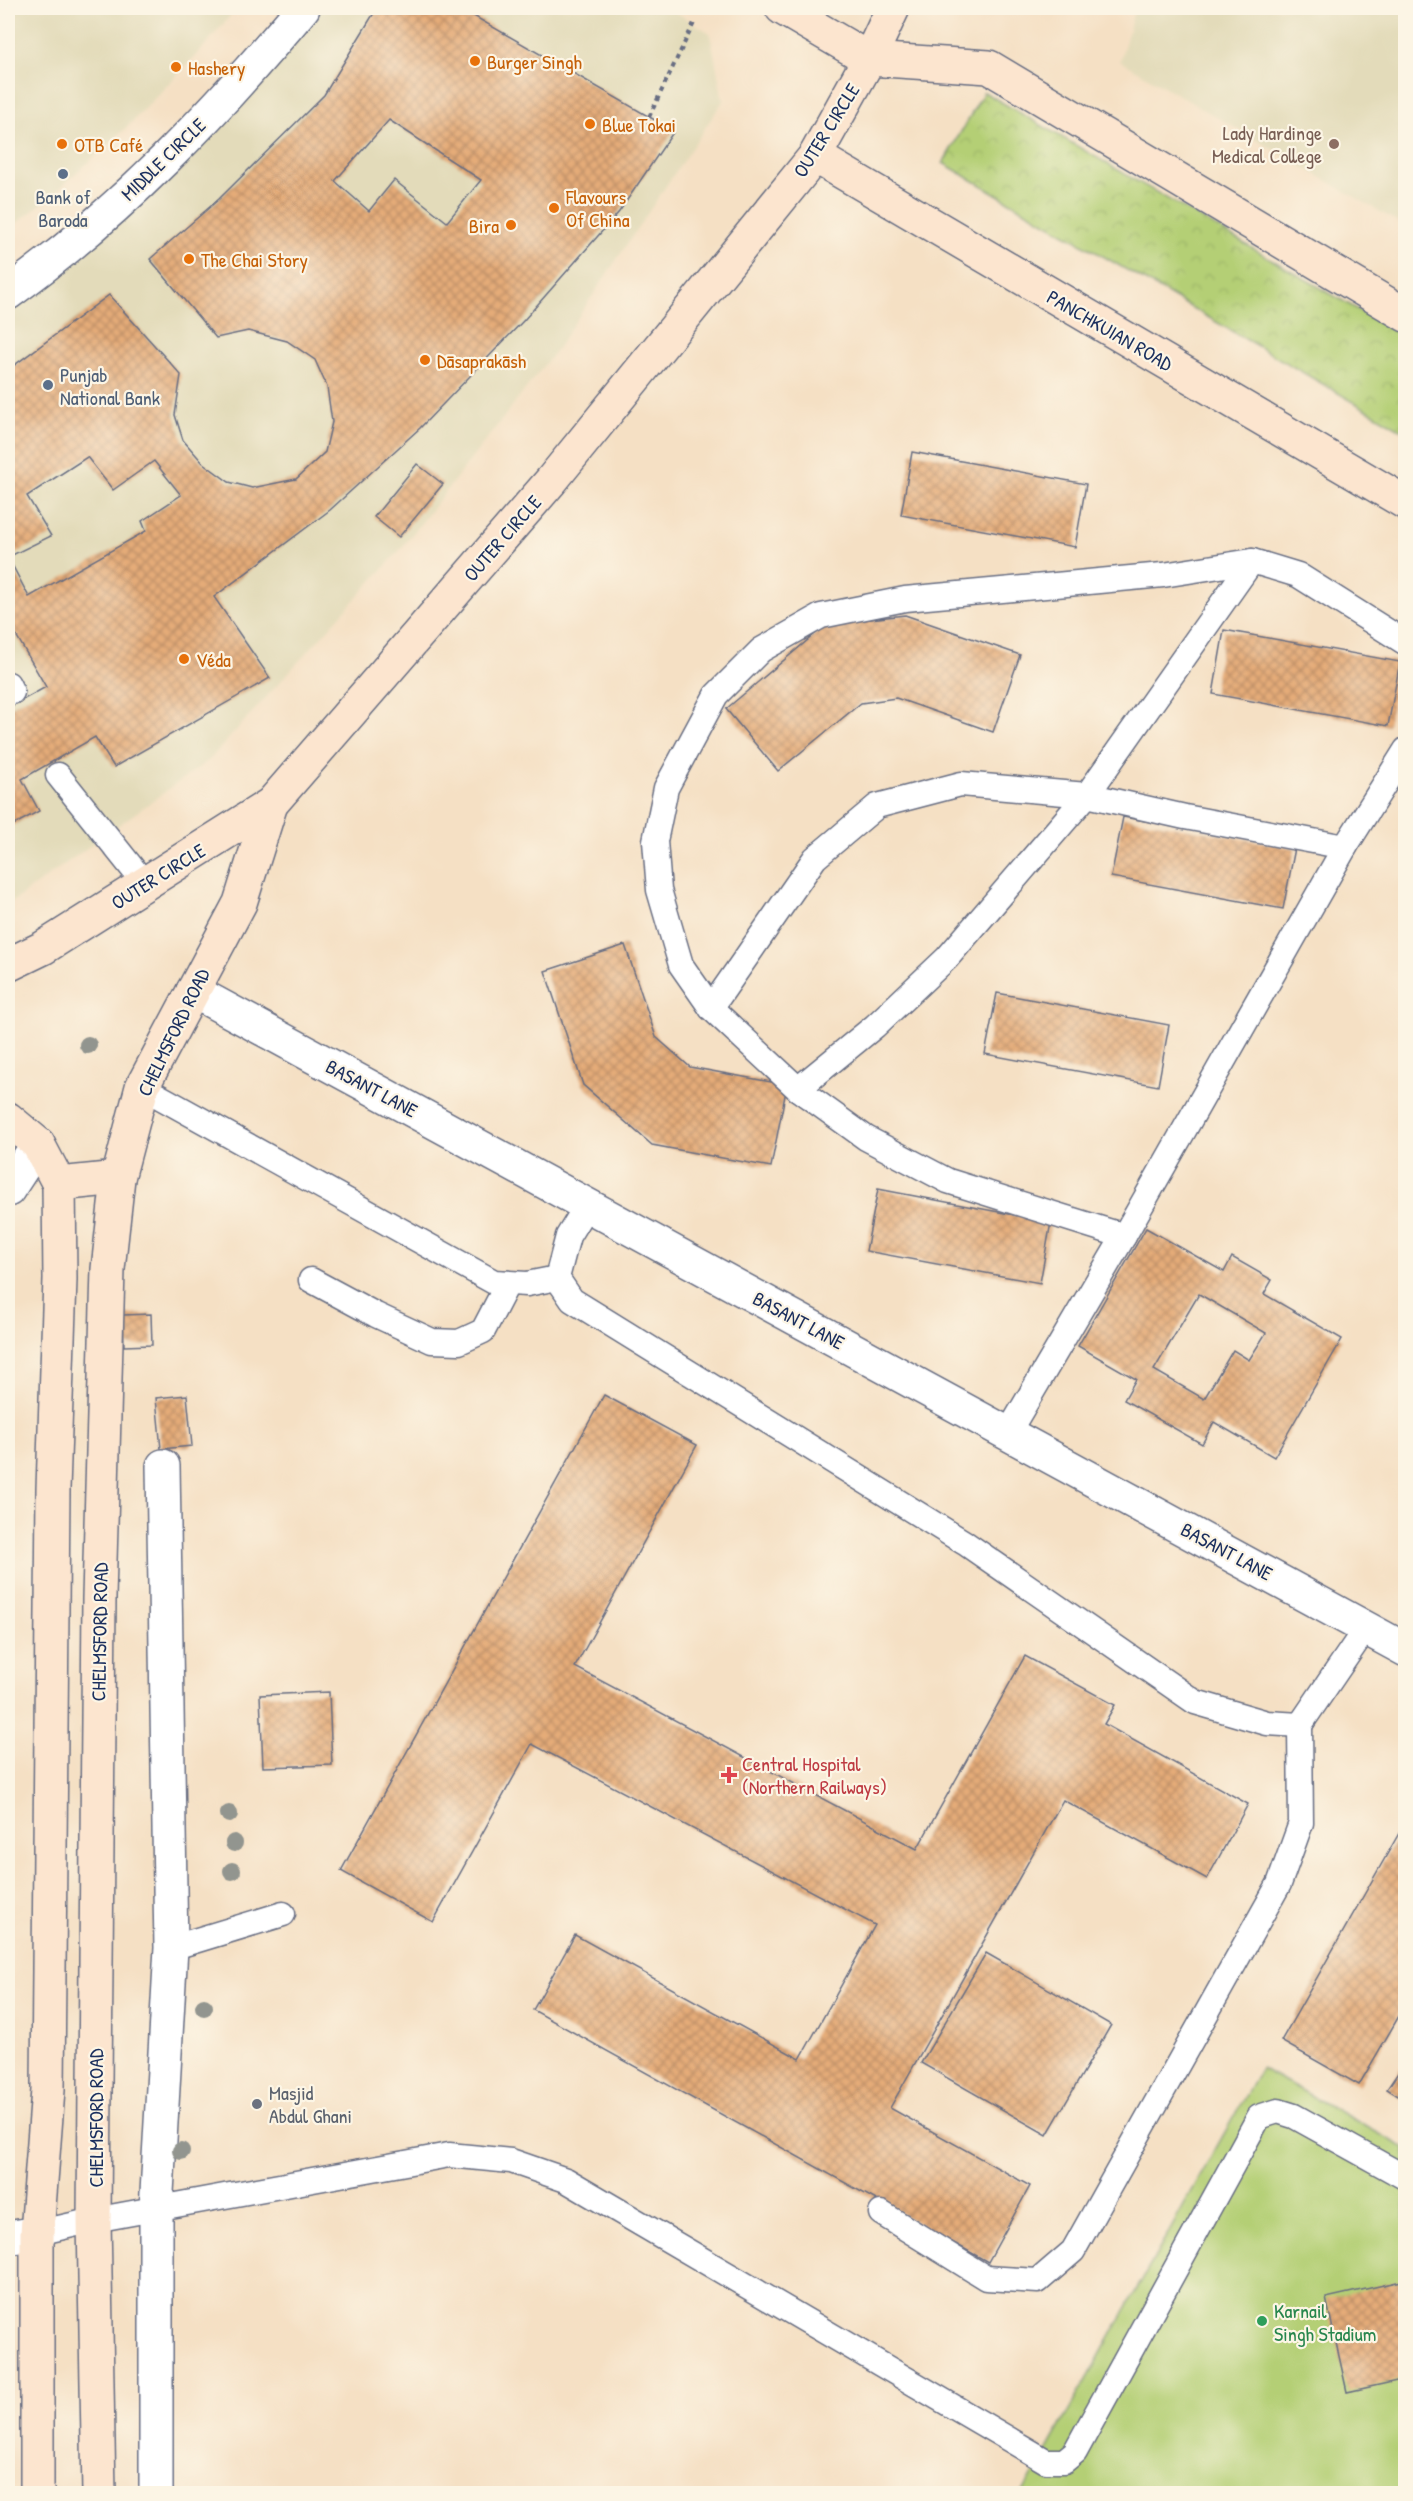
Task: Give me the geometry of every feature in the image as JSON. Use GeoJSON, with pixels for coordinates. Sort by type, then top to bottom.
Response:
{"type":"FeatureCollection","features":[{"type":"Feature","properties":{"kind":"main road"},"geometry":{"type":"LineString","coordinates":[[782,8],[869,59],[989,67],[1406,315]]}},
{"type":"Feature","properties":{"kind":"main road","name":"OUTER CIRCLE"},"geometry":{"type":"LineString","coordinates":[[8,966],[43,948],[271,804],[551,481],[815,156],[869,59],[893,8]]}},
{"type":"Feature","properties":{"kind":"main road","name":"PANCHKUIAN ROAD"},"geometry":{"type":"LineString","coordinates":[[815,156],[1406,502]]}},
{"type":"Feature","properties":{"kind":"main road","name":"CHELMSFORD ROAD"},"geometry":{"type":"LineString","coordinates":[[99,2493],[94,2220],[99,1598],[108,1269],[118,1178],[142,1087],[240,903],[271,804]]}},
{"type":"Feature","properties":{"kind":"main road"},"geometry":{"type":"LineString","coordinates":[[8,1119],[38,1144],[59,1184],[60,1279],[53,1489],[48,2090],[22,2235],[37,2493]]}},
{"type":"Feature","properties":{"kind":"main road"},"geometry":{"type":"LineString","coordinates":[[59,1184],[118,1178]]}},
{"type":"Feature","properties":{"kind":"street","name":"MIDDLE CIRCLE"},"geometry":{"type":"LineString","coordinates":[[8,293],[101,219],[176,150],[246,76],[303,8]]}},
{"type":"Feature","properties":{"kind":"street","name":"BASANT LANE"},"geometry":{"type":"LineString","coordinates":[[193,991],[1406,1650]]}},
{"type":"Feature","properties":{"kind":"street"},"geometry":{"type":"LineString","coordinates":[[8,1190],[38,1144]]}},
{"type":"Feature","properties":{"kind":"street"},"geometry":{"type":"LineString","coordinates":[[156,2493],[156,2210],[171,1948],[163,1466]]}},
{"type":"Feature","properties":{"kind":"lane"},"geometry":{"type":"LineString","coordinates":[[798,1089],[875,1026],[947,958],[1087,795],[1252,561]]}},
{"type":"Feature","properties":{"kind":"lane"},"geometry":{"type":"LineString","coordinates":[[1124,1236],[948,1180],[866,1138],[798,1089],[711,1008],[681,965],[658,890],[655,841],[666,788],[716,695],[761,650],[821,616],[905,599],[1163,575],[1252,561],[1298,575],[1406,643]]}},
{"type":"Feature","properties":{"kind":"lane"},"geometry":{"type":"LineString","coordinates":[[1008,1433],[1124,1236],[1345,847],[1406,750]]}},
{"type":"Feature","properties":{"kind":"lane"},"geometry":{"type":"LineString","coordinates":[[58,775],[145,884]]}},
{"type":"Feature","properties":{"kind":"lane"},"geometry":{"type":"LineString","coordinates":[[711,1008],[815,858],[877,806],[961,784],[1087,795],[1185,817],[1345,847]]}},
{"type":"Feature","properties":{"kind":"lane"},"geometry":{"type":"LineString","coordinates":[[142,1087],[494,1282],[527,1284],[557,1278]]}},
{"type":"Feature","properties":{"kind":"lane"},"geometry":{"type":"LineString","coordinates":[[587,1205],[568,1236],[557,1278],[572,1300],[965,1542],[1195,1702],[1267,1723],[1300,1725]]}},
{"type":"Feature","properties":{"kind":"lane"},"geometry":{"type":"LineString","coordinates":[[311,1281],[432,1341],[459,1342],[483,1331],[508,1283]]}},
{"type":"Feature","properties":{"kind":"lane"},"geometry":{"type":"LineString","coordinates":[[881,2213],[986,2278],[1038,2281],[1073,2251],[1279,1884],[1302,1823],[1300,1725],[1366,1628]]}},
{"type":"Feature","properties":{"kind":"lane"},"geometry":{"type":"LineString","coordinates":[[171,1948],[282,1914]]}},
{"type":"Feature","properties":{"kind":"lane"},"geometry":{"type":"LineString","coordinates":[[22,2235],[449,2155],[511,2161],[566,2180],[1046,2461],[1064,2461],[1075,2452],[1259,2117],[1278,2111],[1294,2116],[1406,2178]]}},
{"type":"Feature","properties":{"kind":"path"},"geometry":{"type":"LineString","coordinates":[[649,117],[694,23]]}},
{"type":"Feature","properties":{"kind":"shaded area"},"geometry":{"type":"Polygon","coordinates":[[[8,8],[237,8],[200,51],[127,127],[50,197],[8,230],[8,8]]]}},
{"type":"Feature","properties":{"kind":"shaded area"},"geometry":{"type":"Polygon","coordinates":[[[320,8],[669,8],[710,33],[723,101],[556,350],[400,550],[209,760],[8,905],[8,310],[31,293],[272,67],[320,8]]]}},
{"type":"Feature","properties":{"kind":"shaded area","name":"Lady Hardinge Medical College"},"geometry":{"type":"Polygon","coordinates":[[[1135,8],[1405,8],[1405,226],[1120,61],[1135,8]]]}},
{"type":"Feature","properties":{"kind":"green space"},"geometry":{"type":"Polygon","coordinates":[[[984,92],[1405,337],[1405,432],[943,163],[984,92]]]}},
{"type":"Feature","properties":{"kind":"green space","name":"Karnail Singh Stadium"},"geometry":{"type":"Polygon","coordinates":[[[1261,2068],[1405,2148],[1405,2493],[1022,2494],[1261,2068]]]}},
{"type":"Feature","properties":{"kind":"building"},"geometry":{"type":"Polygon","coordinates":[[[377,8],[460,8],[674,131],[619,212],[524,320],[420,428],[330,510],[214,597],[270,678],[114,767],[95,737],[22,779],[39,811],[8,828],[8,708],[46,687],[8,621],[8,557],[8,370],[109,295],[181,375],[175,415],[183,440],[203,463],[229,482],[252,488],[296,479],[325,452],[332,422],[327,387],[315,360],[287,341],[248,331],[216,338],[150,259],[219,199],[324,95],[377,8]],[[389,120],[335,181],[369,211],[394,180],[447,222],[481,180],[389,120]],[[87,457],[27,496],[51,536],[8,557],[29,597],[146,531],[142,521],[181,495],[154,461],[113,490],[87,457]]]}},
{"type":"Feature","properties":{"kind":"building"},"geometry":{"type":"Polygon","coordinates":[[[912,452],[1086,484],[1075,547],[901,515],[912,452]]]}},
{"type":"Feature","properties":{"kind":"building"},"geometry":{"type":"Polygon","coordinates":[[[417,464],[443,484],[399,537],[374,517],[417,464]]]}},
{"type":"Feature","properties":{"kind":"building"},"geometry":{"type":"Polygon","coordinates":[[[905,615],[1020,655],[993,732],[896,698],[861,703],[778,771],[726,709],[827,624],[905,615]]]}},
{"type":"Feature","properties":{"kind":"building"},"geometry":{"type":"Polygon","coordinates":[[[1224,630],[1400,662],[1388,726],[1213,694],[1224,630]]]}},
{"type":"Feature","properties":{"kind":"building"},"geometry":{"type":"Polygon","coordinates":[[[1123,817],[1295,848],[1283,909],[1111,877],[1123,817]]]}},
{"type":"Feature","properties":{"kind":"building"},"geometry":{"type":"Polygon","coordinates":[[[625,945],[656,1037],[690,1067],[787,1085],[771,1167],[652,1145],[583,1085],[545,971],[625,945]]]}},
{"type":"Feature","properties":{"kind":"building"},"geometry":{"type":"Polygon","coordinates":[[[997,993],[1169,1025],[1158,1086],[985,1054],[997,993]]]}},
{"type":"Feature","properties":{"kind":"building"},"geometry":{"type":"Polygon","coordinates":[[[878,1189],[1051,1222],[1040,1283],[866,1251],[878,1189]]]}},
{"type":"Feature","properties":{"kind":"building"},"geometry":{"type":"Polygon","coordinates":[[[1146,1228],[1224,1272],[1232,1257],[1272,1280],[1264,1294],[1342,1339],[1274,1457],[1214,1422],[1202,1444],[1124,1400],[1136,1379],[1078,1346],[1146,1228]],[[1199,1294],[1154,1370],[1204,1399],[1233,1350],[1249,1360],[1266,1333],[1199,1294]]]}},
{"type":"Feature","properties":{"kind":"building"},"geometry":{"type":"Polygon","coordinates":[[[151,1314],[152,1345],[124,1346],[123,1315],[151,1314]]]}},
{"type":"Feature","properties":{"kind":"building"},"geometry":{"type":"Polygon","coordinates":[[[187,1395],[192,1446],[161,1449],[156,1398],[187,1395]]]}},
{"type":"Feature","properties":{"kind":"building"},"geometry":{"type":"Polygon","coordinates":[[[604,1395],[697,1445],[575,1667],[917,1849],[1025,1656],[1115,1705],[1104,1724],[1248,1804],[1207,1879],[1063,1800],[890,2108],[1030,2186],[988,2262],[533,2010],[575,1935],[800,2059],[875,1925],[532,1744],[433,1922],[341,1871],[604,1395]]]}},
{"type":"Feature","properties":{"kind":"building"},"geometry":{"type":"Polygon","coordinates":[[[329,1692],[332,1765],[263,1767],[260,1695],[329,1692]]]}},
{"type":"Feature","properties":{"kind":"building"},"geometry":{"type":"Polygon","coordinates":[[[1406,1821],[1406,2004],[1359,2085],[1281,2041],[1406,1821]]]}},
{"type":"Feature","properties":{"kind":"building"},"geometry":{"type":"Polygon","coordinates":[[[986,1953],[1111,2025],[1047,2135],[921,2063],[986,1953]]]}},
{"type":"Feature","properties":{"kind":"building"},"geometry":{"type":"Polygon","coordinates":[[[1406,2061],[1406,2101],[1387,2089],[1406,2061]]]}},
{"type":"Feature","properties":{"kind":"building"},"geometry":{"type":"Polygon","coordinates":[[[1406,2280],[1406,2379],[1347,2392],[1326,2298],[1406,2280]]]}},
{"type":"Feature","properties":{"kind":"place","name":"Burger Singh"},"geometry":{"type":"Point","coordinates":[475,61]}},
{"type":"Feature","properties":{"kind":"place","name":"Hashery"},"geometry":{"type":"Point","coordinates":[176,67]}},
{"type":"Feature","properties":{"kind":"place","name":"Blue Tokai"},"geometry":{"type":"Point","coordinates":[590,124]}},
{"type":"Feature","properties":{"kind":"place","name":"OTB Café"},"geometry":{"type":"Point","coordinates":[62,144]}},
{"type":"Feature","properties":{"kind":"place","name":"Lady Hardinge Medical College"},"geometry":{"type":"Point","coordinates":[1334,144]}},
{"type":"Feature","properties":{"kind":"place","name":"Bank of Baroda"},"geometry":{"type":"Point","coordinates":[63,174]}},
{"type":"Feature","properties":{"kind":"place","name":"Flavours Of China"},"geometry":{"type":"Point","coordinates":[554,208]}},
{"type":"Feature","properties":{"kind":"place","name":"Bira"},"geometry":{"type":"Point","coordinates":[511,225]}},
{"type":"Feature","properties":{"kind":"place","name":"The Chai Story"},"geometry":{"type":"Point","coordinates":[189,259]}},
{"type":"Feature","properties":{"kind":"place","name":"Dāsaprakāsh"},"geometry":{"type":"Point","coordinates":[425,360]}},
{"type":"Feature","properties":{"kind":"place","name":"Punjab National Bank"},"geometry":{"type":"Point","coordinates":[48,385]}},
{"type":"Feature","properties":{"kind":"place","name":"Véda"},"geometry":{"type":"Point","coordinates":[184,659]}},
{"type":"Feature","properties":{"kind":"place","name":"Central Hospital (Northern Railways)"},"geometry":{"type":"Point","coordinates":[729,1775]}},
{"type":"Feature","properties":{"kind":"place","name":"Masjid Abdul Ghani"},"geometry":{"type":"Point","coordinates":[257,2104]}},
{"type":"Feature","properties":{"kind":"place","name":"Karnail Singh Stadium"},"geometry":{"type":"Point","coordinates":[1262,2321]}}]}
